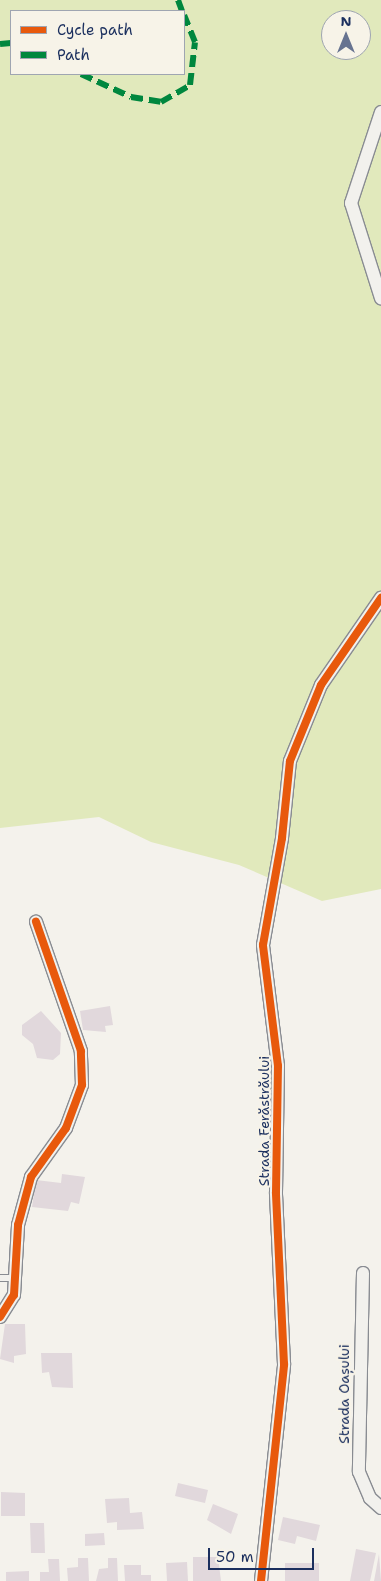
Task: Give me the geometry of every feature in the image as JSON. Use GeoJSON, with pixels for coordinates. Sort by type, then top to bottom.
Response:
{"type":"FeatureCollection","features":[{"type":"Feature","properties":{"kind":"street"},"geometry":{"type":"LineString","coordinates":[[381,112],[351,203],[381,298]]}},
{"type":"Feature","properties":{"kind":"street","name":"Strada Ferăstrăului"},"geometry":{"type":"LineString","coordinates":[[261,1581],[284,1364],[276,1192],[278,1066],[263,945],[282,838],[290,761],[321,685],[381,598]]}},
{"type":"Feature","properties":{"kind":"street"},"geometry":{"type":"LineString","coordinates":[[0,1317],[14,1295],[18,1225],[31,1177],[66,1128],[83,1077],[80,1051],[36,922]]}},
{"type":"Feature","properties":{"kind":"street","name":"Strada Oașului"},"geometry":{"type":"LineString","coordinates":[[362,1274],[359,1472],[370,1498],[381,1508]]}},
{"type":"Feature","properties":{"kind":"lane"},"geometry":{"type":"LineString","coordinates":[[0,1278],[15,1278]]}},
{"type":"Feature","properties":{"kind":"green space"},"geometry":{"type":"Polygon","coordinates":[[[0,0],[381,0],[381,889],[322,901],[239,865],[151,842],[99,817],[0,828],[0,0]]]}},
{"type":"Feature","properties":{"kind":"building"},"geometry":{"type":"Polygon","coordinates":[[[110,1006],[113,1025],[105,1026],[106,1032],[83,1030],[80,1011],[110,1006]]]}},
{"type":"Feature","properties":{"kind":"building"},"geometry":{"type":"Polygon","coordinates":[[[41,1011],[61,1033],[60,1054],[53,1060],[37,1058],[33,1044],[22,1035],[22,1025],[41,1011]]]}},
{"type":"Feature","properties":{"kind":"building"},"geometry":{"type":"Polygon","coordinates":[[[62,1174],[85,1177],[79,1204],[71,1202],[68,1211],[32,1207],[36,1180],[61,1183],[62,1174]]]}},
{"type":"Feature","properties":{"kind":"building"},"geometry":{"type":"Polygon","coordinates":[[[5,1324],[25,1324],[26,1354],[14,1356],[14,1363],[0,1359],[5,1324]]]}},
{"type":"Feature","properties":{"kind":"building"},"geometry":{"type":"Polygon","coordinates":[[[41,1353],[72,1353],[73,1388],[52,1387],[49,1372],[42,1373],[41,1353]]]}},
{"type":"Feature","properties":{"kind":"building"},"geometry":{"type":"Polygon","coordinates":[[[178,1483],[208,1490],[205,1503],[175,1496],[178,1483]]]}},
{"type":"Feature","properties":{"kind":"building"},"geometry":{"type":"Polygon","coordinates":[[[1,1492],[25,1493],[25,1516],[1,1516],[1,1492]]]}},
{"type":"Feature","properties":{"kind":"building"},"geometry":{"type":"Polygon","coordinates":[[[129,1498],[130,1513],[142,1512],[144,1529],[117,1530],[117,1522],[107,1523],[105,1499],[129,1498]]]}},
{"type":"Feature","properties":{"kind":"building"},"geometry":{"type":"Polygon","coordinates":[[[213,1504],[238,1514],[231,1534],[207,1520],[213,1504]]]}},
{"type":"Feature","properties":{"kind":"building"},"geometry":{"type":"Polygon","coordinates":[[[283,1517],[320,1525],[316,1541],[297,1536],[295,1544],[278,1540],[283,1517]]]}},
{"type":"Feature","properties":{"kind":"building"},"geometry":{"type":"Polygon","coordinates":[[[30,1523],[44,1523],[45,1553],[31,1553],[30,1523]]]}},
{"type":"Feature","properties":{"kind":"building"},"geometry":{"type":"Polygon","coordinates":[[[104,1533],[105,1545],[85,1546],[85,1534],[104,1533]]]}},
{"type":"Feature","properties":{"kind":"building"},"geometry":{"type":"Polygon","coordinates":[[[356,1549],[376,1553],[370,1581],[350,1581],[356,1549]]]}},
{"type":"Feature","properties":{"kind":"building"},"geometry":{"type":"Polygon","coordinates":[[[379,1554],[381,1581],[374,1581],[379,1554]]]}},
{"type":"Feature","properties":{"kind":"building"},"geometry":{"type":"Polygon","coordinates":[[[193,1557],[218,1557],[221,1581],[193,1581],[193,1557]]]}},
{"type":"Feature","properties":{"kind":"building"},"geometry":{"type":"Polygon","coordinates":[[[78,1558],[88,1558],[89,1581],[68,1581],[67,1568],[78,1567],[78,1558]]]}},
{"type":"Feature","properties":{"kind":"building"},"geometry":{"type":"Polygon","coordinates":[[[108,1558],[117,1558],[118,1581],[96,1581],[99,1569],[108,1568],[108,1558]]]}},
{"type":"Feature","properties":{"kind":"building"},"geometry":{"type":"Polygon","coordinates":[[[48,1559],[59,1559],[60,1581],[40,1581],[40,1572],[49,1572],[48,1559]]]}},
{"type":"Feature","properties":{"kind":"building"},"geometry":{"type":"Polygon","coordinates":[[[187,1562],[188,1581],[167,1581],[166,1563],[187,1562]]]}},
{"type":"Feature","properties":{"kind":"building"},"geometry":{"type":"Polygon","coordinates":[[[285,1563],[319,1563],[319,1581],[285,1581],[285,1563]]]}},
{"type":"Feature","properties":{"kind":"building"},"geometry":{"type":"Polygon","coordinates":[[[124,1565],[141,1565],[141,1575],[151,1575],[151,1581],[125,1581],[124,1565]]]}},
{"type":"Feature","properties":{"kind":"building"},"geometry":{"type":"Polygon","coordinates":[[[29,1571],[29,1581],[6,1581],[6,1572],[29,1571]]]}},
{"type":"Feature","properties":{"kind":"marked path"},"geometry":{"type":"LineString","coordinates":[[178,0],[182,10]]}},
{"type":"Feature","properties":{"kind":"marked path"},"geometry":{"type":"LineString","coordinates":[[83,75],[131,97],[161,102],[190,85],[195,42],[185,17]]}},
{"type":"Feature","properties":{"kind":"marked path"},"geometry":{"type":"LineString","coordinates":[[0,44],[10,43]]}},
{"type":"Feature","properties":{"kind":"cycle path"},"geometry":{"type":"LineString","coordinates":[[261,1581],[284,1364],[276,1192],[278,1066],[263,945],[282,838],[290,761],[321,685],[381,598]]}},
{"type":"Feature","properties":{"kind":"cycle path"},"geometry":{"type":"LineString","coordinates":[[0,1317],[14,1295],[18,1225],[31,1177],[66,1128],[82,1085],[81,1051],[36,922]]}}]}
